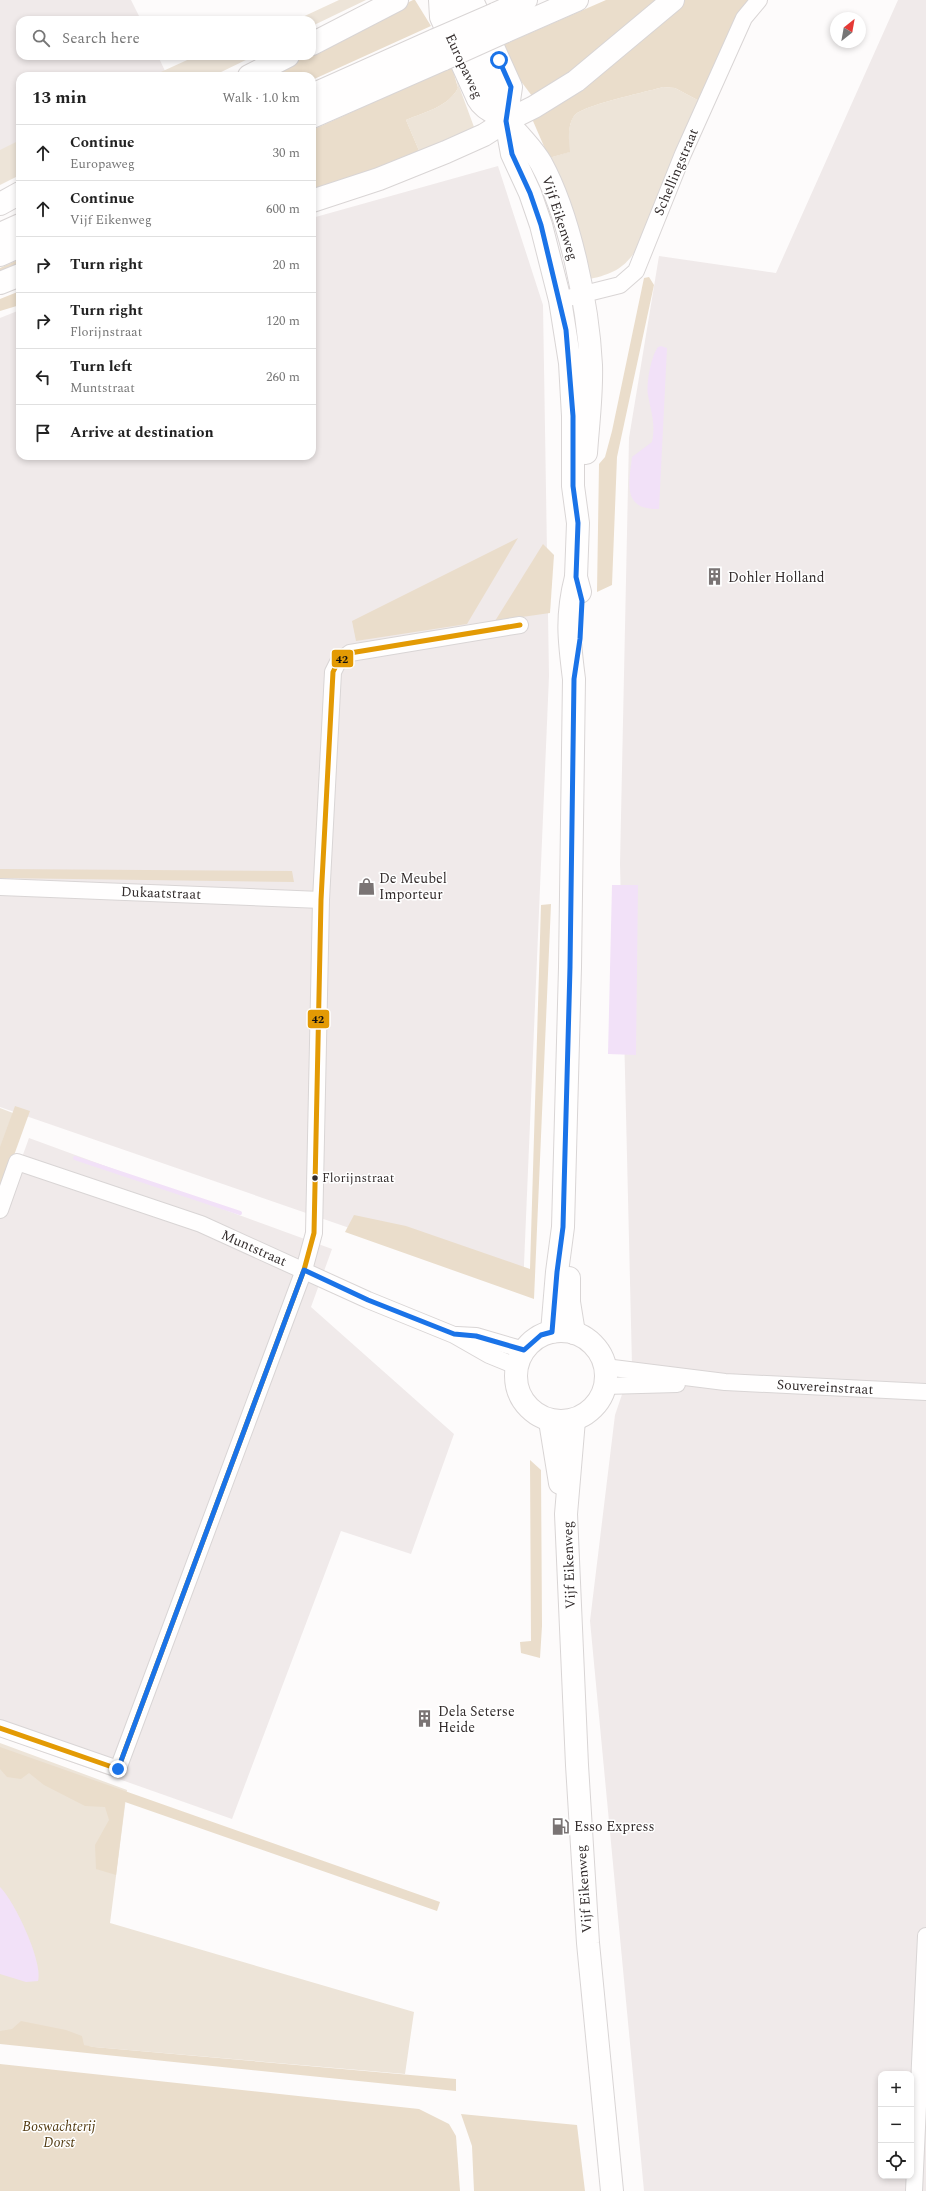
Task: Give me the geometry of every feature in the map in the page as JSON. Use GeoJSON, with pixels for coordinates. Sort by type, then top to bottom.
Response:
{"type":"FeatureCollection","features":[{"type":"Feature","properties":{"kind":"main road"},"geometry":{"type":"LineString","coordinates":[[316,42],[396,0]]}},
{"type":"Feature","properties":{"kind":"main road","name":"Europaweg"},"geometry":{"type":"LineString","coordinates":[[440,0],[441,17],[481,105],[506,121]]}},
{"type":"Feature","properties":{"kind":"main road","name":"Europaweg"},"geometry":{"type":"LineString","coordinates":[[453,0],[506,121]]}},
{"type":"Feature","properties":{"kind":"main road"},"geometry":{"type":"LineString","coordinates":[[472,0],[511,87],[506,121]]}},
{"type":"Feature","properties":{"kind":"main road"},"geometry":{"type":"LineString","coordinates":[[500,23],[526,0]]}},
{"type":"Feature","properties":{"kind":"main road"},"geometry":{"type":"LineString","coordinates":[[316,115],[439,50],[500,23],[577,0]]}},
{"type":"Feature","properties":{"kind":"main road"},"geometry":{"type":"LineString","coordinates":[[316,200],[379,179],[484,135],[576,81],[673,0]]}},
{"type":"Feature","properties":{"kind":"main road"},"geometry":{"type":"LineString","coordinates":[[316,94],[439,50]]}},
{"type":"Feature","properties":{"kind":"main road"},"geometry":{"type":"LineString","coordinates":[[257,72],[280,60]]}},
{"type":"Feature","properties":{"kind":"main road","name":"Vijf Eikenweg"},"geometry":{"type":"LineString","coordinates":[[506,121],[540,162],[558,203],[572,250],[582,294],[591,366],[584,491],[578,523],[576,577],[582,601],[580,639],[574,679],[570,967],[563,1227],[557,1272],[552,1332]]}},
{"type":"Feature","properties":{"kind":"main road","name":"Vijf Eikenweg"},"geometry":{"type":"LineString","coordinates":[[506,121],[512,154],[530,193],[541,225],[560,300],[570,363],[573,416],[573,486],[578,523]]}},
{"type":"Feature","properties":{"kind":"main road"},"geometry":{"type":"LineString","coordinates":[[0,204],[16,196]]}},
{"type":"Feature","properties":{"kind":"main road"},"geometry":{"type":"LineString","coordinates":[[0,234],[16,227]]}},
{"type":"Feature","properties":{"kind":"main road"},"geometry":{"type":"LineString","coordinates":[[0,255],[16,248]]}},
{"type":"Feature","properties":{"kind":"main road"},"geometry":{"type":"LineString","coordinates":[[0,283],[16,277]]}},
{"type":"Feature","properties":{"kind":"main road","name":"Vijf Eikenweg"},"geometry":{"type":"LineString","coordinates":[[563,1227],[574,1333]]}},
{"type":"Feature","properties":{"kind":"main road"},"geometry":{"type":"LineString","coordinates":[[552,1332],[574,1333],[585,1338],[594,1346],[601,1356],[605,1377],[601,1397],[594,1407],[585,1415],[574,1420],[550,1421],[539,1416],[522,1400],[516,1384],[520,1358],[541,1335],[552,1332]]}},
{"type":"Feature","properties":{"kind":"main road","name":"Vijf Eikenweg"},"geometry":{"type":"LineString","coordinates":[[566,1514],[574,1420]]}},
{"type":"Feature","properties":{"kind":"main road","name":"Vijf Eikenweg"},"geometry":{"type":"LineString","coordinates":[[550,1421],[566,1514],[577,1765],[588,1942],[612,2191]]}},
{"type":"Feature","properties":{"kind":"street","name":"Schellingstraat"},"geometry":{"type":"LineString","coordinates":[[560,300],[620,285],[636,271],[683,154],[744,18],[758,0]]}},
{"type":"Feature","properties":{"kind":"street"},"geometry":{"type":"LineString","coordinates":[[520,625],[350,653],[338,662],[333,672],[321,900],[314,1233],[304,1270],[368,1300],[454,1334],[476,1336],[520,1358]]}},
{"type":"Feature","properties":{"kind":"street","name":"Dukaatstraat"},"geometry":{"type":"LineString","coordinates":[[0,887],[321,900]]}},
{"type":"Feature","properties":{"kind":"street","name":"Muntstraat"},"geometry":{"type":"LineString","coordinates":[[0,1210],[17,1162],[201,1224],[304,1270],[118,1769],[0,1728]]}},
{"type":"Feature","properties":{"kind":"street","name":"Souvereinstraat"},"geometry":{"type":"LineString","coordinates":[[605,1377],[926,1392]]}},
{"type":"Feature","properties":{"kind":"street"},"geometry":{"type":"LineString","coordinates":[[914,2191],[926,1936]]}},
{"type":"Feature","properties":{"kind":"shaded area"},"geometry":{"type":"Polygon","coordinates":[[[0,0],[131,0],[139,16],[16,16],[16,60],[160,60],[165,71],[16,72],[16,161],[0,169],[0,0]]]}},
{"type":"Feature","properties":{"kind":"shaded area"},"geometry":{"type":"Polygon","coordinates":[[[339,0],[366,0],[316,24],[316,16],[305,16],[339,0]]]}},
{"type":"Feature","properties":{"kind":"shaded area"},"geometry":{"type":"Polygon","coordinates":[[[898,0],[926,0],[926,2191],[644,2191],[590,1621],[615,1415],[632,1365],[620,864],[629,438],[659,256],[776,273],[898,0]]]}},
{"type":"Feature","properties":{"kind":"shaded area"},"geometry":{"type":"Polygon","coordinates":[[[187,60],[246,60],[221,72],[161,72],[187,60]]]}},
{"type":"Feature","properties":{"kind":"shaded area"},"geometry":{"type":"Polygon","coordinates":[[[456,78],[474,127],[420,153],[406,120],[435,108],[454,95],[458,88],[456,78]]]}},
{"type":"Feature","properties":{"kind":"shaded area"},"geometry":{"type":"Polygon","coordinates":[[[663,87],[675,88],[705,104],[636,250],[626,263],[614,271],[590,279],[549,158],[569,152],[570,124],[574,116],[579,112],[601,103],[663,87]]]}},
{"type":"Feature","properties":{"kind":"shaded area"},"geometry":{"type":"Polygon","coordinates":[[[16,142],[16,177],[0,185],[0,150],[16,142]]]}},
{"type":"Feature","properties":{"kind":"shaded area"},"geometry":{"type":"Polygon","coordinates":[[[498,166],[543,305],[549,676],[523,1288],[0,1107],[0,318],[16,312],[16,460],[316,460],[316,217],[498,166]]]}},
{"type":"Feature","properties":{"kind":"shaded area"},"geometry":{"type":"Polygon","coordinates":[[[661,346],[667,348],[659,509],[647,508],[639,505],[633,500],[629,485],[632,457],[652,442],[653,424],[648,395],[648,384],[655,351],[661,346]]]}},
{"type":"Feature","properties":{"kind":"shaded area"},"geometry":{"type":"Polygon","coordinates":[[[612,885],[638,885],[636,1055],[608,1054],[612,885]]]}},
{"type":"Feature","properties":{"kind":"shaded area"},"geometry":{"type":"Polygon","coordinates":[[[0,1108],[18,1115],[0,1169],[0,1108]]]}},
{"type":"Feature","properties":{"kind":"shaded area"},"geometry":{"type":"Polygon","coordinates":[[[29,1138],[332,1249],[311,1307],[454,1434],[411,1554],[341,1531],[232,1819],[0,1737],[0,1218],[29,1138]]]}},
{"type":"Feature","properties":{"kind":"shaded area"},"geometry":{"type":"Polygon","coordinates":[[[0,1743],[127,1790],[110,1923],[414,2012],[405,2074],[94,2047],[0,2034],[0,1743]]]}},
{"type":"Feature","properties":{"kind":"shaded area"},"geometry":{"type":"Polygon","coordinates":[[[0,1887],[13,1905],[26,1932],[36,1960],[38,1981],[26,1982],[0,1974],[0,1887]]]}},
{"type":"Feature","properties":{"kind":"green space"},"geometry":{"type":"Polygon","coordinates":[[[413,0],[415,0],[431,26],[316,78],[316,72],[269,72],[293,60],[316,60],[316,48],[413,0]]]}},
{"type":"Feature","properties":{"kind":"green space"},"geometry":{"type":"Polygon","coordinates":[[[606,0],[657,0],[594,55],[535,100],[517,76],[503,45],[606,0]]]}},
{"type":"Feature","properties":{"kind":"green space"},"geometry":{"type":"Polygon","coordinates":[[[683,0],[755,0],[705,104],[675,88],[663,87],[601,103],[579,112],[574,116],[570,124],[570,152],[549,158],[533,121],[535,115],[683,0]]]}},
{"type":"Feature","properties":{"kind":"green space"},"geometry":{"type":"Polygon","coordinates":[[[452,67],[458,88],[454,95],[435,108],[406,120],[420,153],[316,191],[316,128],[452,67]]]}},
{"type":"Feature","properties":{"kind":"green space"},"geometry":{"type":"Polygon","coordinates":[[[16,261],[16,275],[0,281],[0,268],[16,261]]]}},
{"type":"Feature","properties":{"kind":"green space"},"geometry":{"type":"Polygon","coordinates":[[[649,277],[654,285],[617,457],[612,585],[597,592],[599,464],[605,457],[612,431],[644,278],[649,277]]]}},
{"type":"Feature","properties":{"kind":"green space"},"geometry":{"type":"Polygon","coordinates":[[[16,293],[16,306],[0,311],[0,299],[16,293]]]}},
{"type":"Feature","properties":{"kind":"green space"},"geometry":{"type":"Polygon","coordinates":[[[518,538],[467,624],[356,641],[352,621],[518,538]]]}},
{"type":"Feature","properties":{"kind":"green space"},"geometry":{"type":"Polygon","coordinates":[[[543,544],[554,555],[550,613],[495,621],[543,544]]]}},
{"type":"Feature","properties":{"kind":"green space"},"geometry":{"type":"Polygon","coordinates":[[[0,869],[292,871],[294,882],[0,878],[0,869]]]}},
{"type":"Feature","properties":{"kind":"green space"},"geometry":{"type":"Polygon","coordinates":[[[551,904],[534,1299],[345,1232],[354,1215],[406,1226],[530,1269],[541,905],[551,904]]]}},
{"type":"Feature","properties":{"kind":"green space"},"geometry":{"type":"Polygon","coordinates":[[[15,1106],[30,1111],[0,1194],[0,1147],[15,1106]]]}},
{"type":"Feature","properties":{"kind":"green space"},"geometry":{"type":"Polygon","coordinates":[[[530,1460],[541,1470],[542,1626],[540,1658],[521,1653],[520,1642],[531,1641],[530,1460]]]}},
{"type":"Feature","properties":{"kind":"green space"},"geometry":{"type":"Polygon","coordinates":[[[0,1747],[440,1902],[437,1911],[125,1802],[116,1875],[96,1869],[95,1845],[109,1820],[105,1807],[85,1806],[44,1785],[29,1773],[21,1779],[7,1777],[0,1769],[0,1747]]]}},
{"type":"Feature","properties":{"kind":"green space"},"geometry":{"type":"Polygon","coordinates":[[[21,2021],[66,2030],[82,2036],[84,2045],[94,2047],[456,2079],[456,2091],[0,2044],[0,2031],[12,2029],[21,2021]]]}},
{"type":"Feature","properties":{"kind":"green space","name":"Boswachterij Dorst"},"geometry":{"type":"Polygon","coordinates":[[[0,2064],[419,2109],[449,2124],[456,2136],[460,2191],[0,2191],[0,2064]]]}},
{"type":"Feature","properties":{"kind":"green space"},"geometry":{"type":"Polygon","coordinates":[[[461,2114],[577,2125],[585,2191],[474,2191],[472,2146],[461,2114]]]}},
{"type":"Feature","properties":{"kind":"waterway"},"geometry":{"type":"LineString","coordinates":[[75,1158],[240,1213]]}},
{"type":"Feature","properties":{"kind":"transit line","name":"42"},"geometry":{"type":"LineString","coordinates":[[0,1728],[118,1769],[304,1270],[314,1233],[321,900],[333,672],[338,662],[350,653],[520,625]]}},
{"type":"Feature","properties":{"kind":"place","name":"Dohler Holland"},"geometry":{"type":"Point","coordinates":[715,577]}},
{"type":"Feature","properties":{"kind":"place","name":"De Meubel Importeur"},"geometry":{"type":"Point","coordinates":[366,886]}},
{"type":"Feature","properties":{"kind":"place","name":"Florijnstraat"},"geometry":{"type":"Point","coordinates":[315,1178]}},
{"type":"Feature","properties":{"kind":"place","name":"Dela Seterse Heide"},"geometry":{"type":"Point","coordinates":[425,1719]}},
{"type":"Feature","properties":{"kind":"place","name":"Esso Express"},"geometry":{"type":"Point","coordinates":[561,1826]}},
{"type":"Feature","properties":{"kind":"route"},"geometry":{"type":"LineString","coordinates":[[118,1769],[304,1270],[368,1300],[454,1334],[476,1336],[524,1350],[532,1341],[541,1335],[552,1332],[557,1272],[563,1227],[570,967],[574,679],[580,639],[582,601],[576,577],[578,523],[573,486],[573,416],[570,363],[566,330],[541,225],[530,193],[512,154],[506,121],[511,87],[499,60]]}}]}
